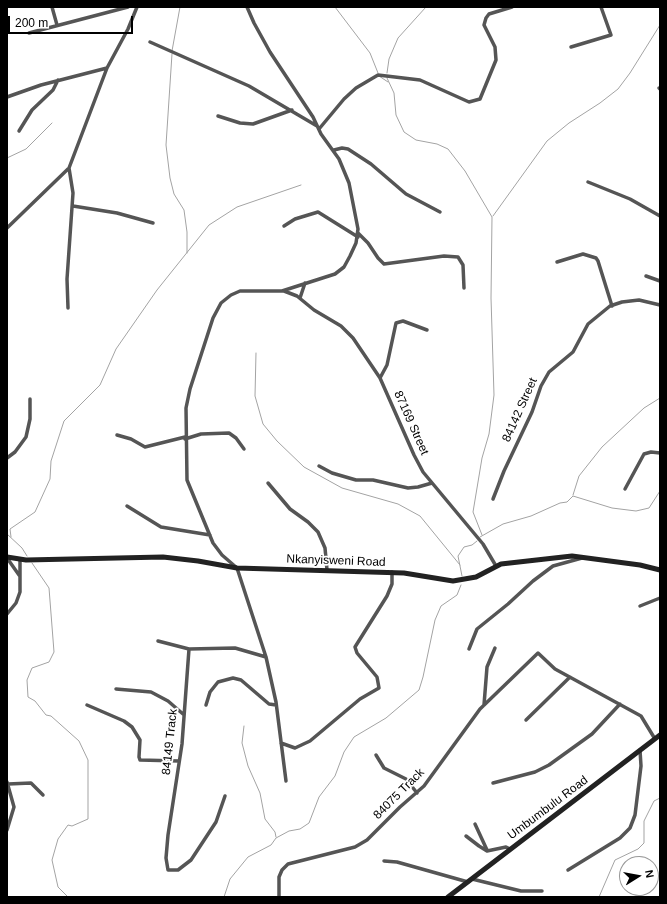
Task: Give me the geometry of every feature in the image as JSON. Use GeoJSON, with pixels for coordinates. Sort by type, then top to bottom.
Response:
{"type":"FeatureCollection","features":[{"type":"Feature","properties":{"kind":"street"},"geometry":{"type":"LineString","coordinates":[[52,7],[57,26]]}},
{"type":"Feature","properties":{"kind":"street"},"geometry":{"type":"LineString","coordinates":[[29,33],[128,7]]}},
{"type":"Feature","properties":{"kind":"street"},"geometry":{"type":"LineString","coordinates":[[7,228],[69,168],[107,68],[128,29],[137,7]]}},
{"type":"Feature","properties":{"kind":"street"},"geometry":{"type":"LineString","coordinates":[[247,7],[270,52],[318,128],[334,150],[344,168],[349,183],[357,220],[358,235],[350,256],[342,269],[335,274],[282,291],[240,291],[226,298],[218,308],[197,366],[187,400],[185,438],[187,480],[210,535],[218,550],[237,568],[266,657],[276,705],[286,781]]}},
{"type":"Feature","properties":{"kind":"street"},"geometry":{"type":"LineString","coordinates":[[318,128],[356,88],[378,75],[420,80],[469,102],[480,99],[496,60],[495,47],[484,25],[486,18],[489,14],[512,7]]}},
{"type":"Feature","properties":{"kind":"street"},"geometry":{"type":"LineString","coordinates":[[570,48],[611,35],[601,7]]}},
{"type":"Feature","properties":{"kind":"street"},"geometry":{"type":"LineString","coordinates":[[150,42],[249,86],[292,110],[318,128]]}},
{"type":"Feature","properties":{"kind":"street"},"geometry":{"type":"LineString","coordinates":[[7,97],[58,80],[107,68]]}},
{"type":"Feature","properties":{"kind":"street"},"geometry":{"type":"LineString","coordinates":[[19,130],[32,110],[53,90],[58,80]]}},
{"type":"Feature","properties":{"kind":"street"},"geometry":{"type":"LineString","coordinates":[[218,116],[240,124],[253,124],[292,110]]}},
{"type":"Feature","properties":{"kind":"street"},"geometry":{"type":"LineString","coordinates":[[334,150],[342,148],[348,149],[371,164],[406,194],[440,212]]}},
{"type":"Feature","properties":{"kind":"street"},"geometry":{"type":"LineString","coordinates":[[68,308],[67,279],[73,206],[73,183],[69,168]]}},
{"type":"Feature","properties":{"kind":"street"},"geometry":{"type":"LineString","coordinates":[[588,182],[630,199],[660,216]]}},
{"type":"Feature","properties":{"kind":"street"},"geometry":{"type":"LineString","coordinates":[[73,206],[117,213],[153,223]]}},
{"type":"Feature","properties":{"kind":"street"},"geometry":{"type":"LineString","coordinates":[[284,226],[294,219],[318,212],[358,235],[368,243],[384,264],[444,256],[458,257],[464,265],[464,288]]}},
{"type":"Feature","properties":{"kind":"street"},"geometry":{"type":"LineString","coordinates":[[557,262],[583,254],[596,258],[612,306]]}},
{"type":"Feature","properties":{"kind":"street"},"geometry":{"type":"LineString","coordinates":[[646,276],[660,281]]}},
{"type":"Feature","properties":{"kind":"street"},"geometry":{"type":"LineString","coordinates":[[300,298],[305,283]]}},
{"type":"Feature","properties":{"kind":"street","name":"87169 Street"},"geometry":{"type":"LineString","coordinates":[[282,291],[288,292],[300,298],[314,310],[344,328],[372,364],[380,378],[414,455],[432,483],[480,540],[496,566]]}},
{"type":"Feature","properties":{"kind":"street","name":"84142 Street"},"geometry":{"type":"LineString","coordinates":[[493,499],[504,470],[532,412],[536,397],[545,378],[573,352],[588,324],[612,306],[639,300],[660,305]]}},
{"type":"Feature","properties":{"kind":"street"},"geometry":{"type":"LineString","coordinates":[[380,378],[388,360],[396,323],[403,322],[427,330]]}},
{"type":"Feature","properties":{"kind":"street"},"geometry":{"type":"LineString","coordinates":[[7,458],[15,452],[26,437],[30,419],[30,398]]}},
{"type":"Feature","properties":{"kind":"street"},"geometry":{"type":"LineString","coordinates":[[117,435],[131,439],[147,447],[207,433],[229,434],[236,438],[244,449]]}},
{"type":"Feature","properties":{"kind":"street"},"geometry":{"type":"LineString","coordinates":[[625,489],[644,454],[648,452],[660,453]]}},
{"type":"Feature","properties":{"kind":"street"},"geometry":{"type":"LineString","coordinates":[[318,466],[328,471],[356,480],[373,480],[408,488],[432,483]]}},
{"type":"Feature","properties":{"kind":"street"},"geometry":{"type":"LineString","coordinates":[[268,483],[290,509],[308,522],[318,532],[326,548],[327,570]]}},
{"type":"Feature","properties":{"kind":"street"},"geometry":{"type":"LineString","coordinates":[[127,506],[161,527],[210,535]]}},
{"type":"Feature","properties":{"kind":"street","name":"Nkanyisweni Road"},"geometry":{"type":"LineString","coordinates":[[7,558],[163,557],[237,568],[392,572],[458,581],[476,577],[496,566],[561,557],[583,557],[640,565],[660,570]]}},
{"type":"Feature","properties":{"kind":"street"},"geometry":{"type":"LineString","coordinates":[[469,649],[472,637],[477,629],[508,604],[538,576],[554,566],[583,557]]}},
{"type":"Feature","properties":{"kind":"street"},"geometry":{"type":"LineString","coordinates":[[7,558],[20,576]]}},
{"type":"Feature","properties":{"kind":"street"},"geometry":{"type":"LineString","coordinates":[[7,614],[19,598],[20,559]]}},
{"type":"Feature","properties":{"kind":"street"},"geometry":{"type":"LineString","coordinates":[[281,743],[295,748],[310,742],[360,699],[379,688],[377,677],[356,654],[355,647],[387,596],[392,584],[392,572]]}},
{"type":"Feature","properties":{"kind":"street"},"geometry":{"type":"LineString","coordinates":[[640,606],[660,598]]}},
{"type":"Feature","properties":{"kind":"street"},"geometry":{"type":"LineString","coordinates":[[158,641],[189,649],[235,648],[266,657]]}},
{"type":"Feature","properties":{"kind":"street"},"geometry":{"type":"LineString","coordinates":[[484,705],[487,667],[495,648]]}},
{"type":"Feature","properties":{"kind":"street","name":"84149 Track"},"geometry":{"type":"LineString","coordinates":[[189,649],[179,761],[168,836],[166,858],[168,870],[178,870],[191,860],[216,822],[225,796]]}},
{"type":"Feature","properties":{"kind":"street","name":"84075 Track"},"geometry":{"type":"LineString","coordinates":[[279,897],[279,877],[282,870],[288,864],[362,844],[400,807],[417,793],[427,782],[484,705],[538,653],[555,670],[570,677]]}},
{"type":"Feature","properties":{"kind":"street"},"geometry":{"type":"LineString","coordinates":[[526,720],[570,677],[641,716],[655,739]]}},
{"type":"Feature","properties":{"kind":"street"},"geometry":{"type":"LineString","coordinates":[[206,705],[210,692],[218,682],[233,678],[241,680],[269,704],[276,705]]}},
{"type":"Feature","properties":{"kind":"street"},"geometry":{"type":"LineString","coordinates":[[116,689],[151,692],[168,701],[183,714]]}},
{"type":"Feature","properties":{"kind":"street"},"geometry":{"type":"LineString","coordinates":[[493,784],[535,772],[546,767],[592,734],[620,704]]}},
{"type":"Feature","properties":{"kind":"street"},"geometry":{"type":"LineString","coordinates":[[87,705],[124,721],[132,727],[140,740],[140,760],[179,761]]}},
{"type":"Feature","properties":{"kind":"street","name":"Umbumbulu Road"},"geometry":{"type":"LineString","coordinates":[[448,897],[660,736]]}},
{"type":"Feature","properties":{"kind":"street"},"geometry":{"type":"LineString","coordinates":[[568,870],[620,838],[630,828],[634,814],[641,766],[640,750]]}},
{"type":"Feature","properties":{"kind":"street"},"geometry":{"type":"LineString","coordinates":[[376,755],[384,768],[406,779],[417,793]]}},
{"type":"Feature","properties":{"kind":"street"},"geometry":{"type":"LineString","coordinates":[[7,830],[14,807],[7,783],[31,783],[42,795]]}},
{"type":"Feature","properties":{"kind":"street"},"geometry":{"type":"LineString","coordinates":[[475,824],[487,851]]}},
{"type":"Feature","properties":{"kind":"street"},"geometry":{"type":"LineString","coordinates":[[466,836],[487,851],[506,847],[510,850]]}},
{"type":"Feature","properties":{"kind":"street"},"geometry":{"type":"LineString","coordinates":[[384,861],[397,862],[521,891],[542,892]]}},
{"type":"Feature","properties":{"kind":"waterway"},"geometry":{"type":"LineString","coordinates":[[172,51],[180,7]]}},
{"type":"Feature","properties":{"kind":"waterway"},"geometry":{"type":"LineString","coordinates":[[335,7],[370,53],[378,73]]}},
{"type":"Feature","properties":{"kind":"waterway"},"geometry":{"type":"LineString","coordinates":[[387,73],[389,59],[398,38],[426,7]]}},
{"type":"Feature","properties":{"kind":"waterway"},"geometry":{"type":"LineString","coordinates":[[493,216],[547,141],[569,123],[600,103],[618,89],[630,73],[660,25]]}},
{"type":"Feature","properties":{"kind":"waterway"},"geometry":{"type":"LineString","coordinates":[[172,54],[166,145],[170,178],[174,194],[184,210],[187,232],[187,253]]}},
{"type":"Feature","properties":{"kind":"waterway"},"geometry":{"type":"LineString","coordinates":[[379,76],[388,82]]}},
{"type":"Feature","properties":{"kind":"waterway"},"geometry":{"type":"LineString","coordinates":[[387,78],[394,93],[396,115],[404,132],[416,140],[437,144],[448,149],[465,171],[492,217],[491,298],[494,395],[489,434],[482,458],[473,512],[482,535]]}},
{"type":"Feature","properties":{"kind":"waterway"},"geometry":{"type":"LineString","coordinates":[[7,158],[26,149],[52,123]]}},
{"type":"Feature","properties":{"kind":"waterway"},"geometry":{"type":"LineString","coordinates":[[11,537],[10,529],[35,512],[50,479],[51,461],[64,421],[100,385],[116,349],[157,290],[209,225],[237,207],[301,185]]}},
{"type":"Feature","properties":{"kind":"waterway"},"geometry":{"type":"LineString","coordinates":[[256,353],[255,396],[263,424],[277,441],[304,467],[342,488],[398,504],[420,516],[460,565]]}},
{"type":"Feature","properties":{"kind":"waterway"},"geometry":{"type":"LineString","coordinates":[[573,495],[579,476],[602,447],[644,408],[660,398]]}},
{"type":"Feature","properties":{"kind":"waterway"},"geometry":{"type":"LineString","coordinates":[[480,537],[503,524],[531,516],[560,503],[567,502],[573,496],[612,508],[636,511],[649,508],[660,491]]}},
{"type":"Feature","properties":{"kind":"waterway"},"geometry":{"type":"LineString","coordinates":[[7,534],[22,548],[27,556]]}},
{"type":"Feature","properties":{"kind":"waterway"},"geometry":{"type":"LineString","coordinates":[[462,576],[458,556],[464,547],[472,545],[477,541]]}},
{"type":"Feature","properties":{"kind":"waterway"},"geometry":{"type":"LineString","coordinates":[[32,563],[49,588],[54,652],[49,662],[32,668],[27,680],[28,697],[35,701],[46,715],[51,716],[79,741],[88,760],[88,819],[72,826],[68,825],[58,839],[52,860],[58,887],[68,897]]}},
{"type":"Feature","properties":{"kind":"waterway"},"geometry":{"type":"LineString","coordinates":[[224,897],[230,879],[248,857],[271,845],[276,838],[289,831],[300,829],[309,823],[319,797],[335,776],[344,752],[354,737],[386,718],[419,690],[435,620],[441,606],[457,595],[461,585]]}},
{"type":"Feature","properties":{"kind":"waterway"},"geometry":{"type":"LineString","coordinates":[[244,726],[242,743],[248,766],[260,793],[265,819],[275,832],[276,837]]}},
{"type":"Feature","properties":{"kind":"waterway"},"geometry":{"type":"LineString","coordinates":[[599,897],[615,860],[638,849],[644,843],[644,821],[654,801],[660,798]]}}]}
